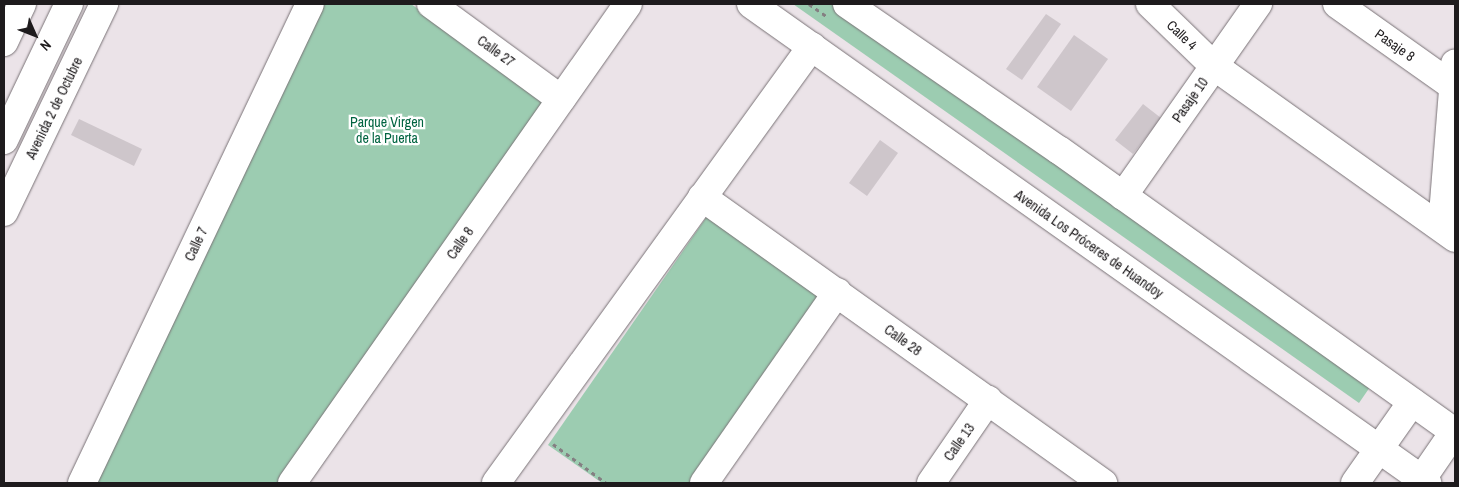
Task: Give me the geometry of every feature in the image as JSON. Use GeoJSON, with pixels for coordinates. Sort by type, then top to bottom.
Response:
{"type":"FeatureCollection","features":[{"type":"Feature","properties":{"kind":"street"},"geometry":{"type":"LineString","coordinates":[[4,42],[22,4]]}},
{"type":"Feature","properties":{"kind":"street"},"geometry":{"type":"LineString","coordinates":[[4,140],[69,4]]}},
{"type":"Feature","properties":{"kind":"street","name":"Avenida 2 de Octubre"},"geometry":{"type":"LineString","coordinates":[[4,212],[104,4]]}},
{"type":"Feature","properties":{"kind":"street","name":"Calle 7"},"geometry":{"type":"LineString","coordinates":[[82,483],[310,4]]}},
{"type":"Feature","properties":{"kind":"street","name":"Calle 27"},"geometry":{"type":"LineString","coordinates":[[431,4],[561,99]]}},
{"type":"Feature","properties":{"kind":"street","name":"Calle 8"},"geometry":{"type":"LineString","coordinates":[[292,483],[628,4]]}},
{"type":"Feature","properties":{"kind":"street","name":"Avenida Los Próceres de Huandoy"},"geometry":{"type":"LineString","coordinates":[[751,4],[1380,449],[1423,482]]}},
{"type":"Feature","properties":{"kind":"street"},"geometry":{"type":"LineString","coordinates":[[846,4],[1123,196],[1455,432],[1423,482]]}},
{"type":"Feature","properties":{"kind":"street","name":"Calle 4"},"geometry":{"type":"LineString","coordinates":[[1150,4],[1214,66],[1448,232]]}},
{"type":"Feature","properties":{"kind":"street","name":"Pasaje 10"},"geometry":{"type":"LineString","coordinates":[[1123,196],[1258,4]]}},
{"type":"Feature","properties":{"kind":"street","name":"Pasaje 8"},"geometry":{"type":"LineString","coordinates":[[1337,4],[1454,75]]}},
{"type":"Feature","properties":{"kind":"street"},"geometry":{"type":"LineString","coordinates":[[496,483],[812,46]]}},
{"type":"Feature","properties":{"kind":"street"},"geometry":{"type":"LineString","coordinates":[[1448,232],[1454,75]]}},
{"type":"Feature","properties":{"kind":"street","name":"Calle 28"},"geometry":{"type":"LineString","coordinates":[[702,197],[1104,483]]}},
{"type":"Feature","properties":{"kind":"street"},"geometry":{"type":"LineString","coordinates":[[704,483],[837,292]]}},
{"type":"Feature","properties":{"kind":"street","name":"Calle 13"},"geometry":{"type":"LineString","coordinates":[[931,483],[988,400]]}},
{"type":"Feature","properties":{"kind":"street"},"geometry":{"type":"LineString","coordinates":[[1355,483],[1412,402]]}},
{"type":"Feature","properties":{"kind":"path"},"geometry":{"type":"LineString","coordinates":[[553,444],[606,483]]}},
{"type":"Feature","properties":{"kind":"green space","name":"Parque Virgen de la Puerta"},"geometry":{"type":"Polygon","coordinates":[[[318,4],[411,4],[551,101],[281,483],[91,483],[318,4]]]}},
{"type":"Feature","properties":{"kind":"green space"},"geometry":{"type":"Polygon","coordinates":[[[793,4],[831,4],[1370,387],[1359,403],[793,4]]]}},
{"type":"Feature","properties":{"kind":"green space"},"geometry":{"type":"Polygon","coordinates":[[[710,212],[823,291],[695,483],[602,483],[548,445],[710,212]]]}},
{"type":"Feature","properties":{"kind":"building"},"geometry":{"type":"Polygon","coordinates":[[[1046,14],[1061,24],[1022,80],[1006,69],[1046,14]]]}},
{"type":"Feature","properties":{"kind":"building"},"geometry":{"type":"Polygon","coordinates":[[[1074,35],[1108,59],[1071,111],[1037,87],[1074,35]]]}},
{"type":"Feature","properties":{"kind":"building"},"geometry":{"type":"Polygon","coordinates":[[[1143,104],[1161,118],[1133,154],[1115,140],[1143,104]]]}},
{"type":"Feature","properties":{"kind":"building"},"geometry":{"type":"Polygon","coordinates":[[[79,119],[142,149],[134,166],[71,135],[79,119]]]}},
{"type":"Feature","properties":{"kind":"building"},"geometry":{"type":"Polygon","coordinates":[[[880,140],[898,153],[867,196],[849,183],[880,140]]]}}]}
